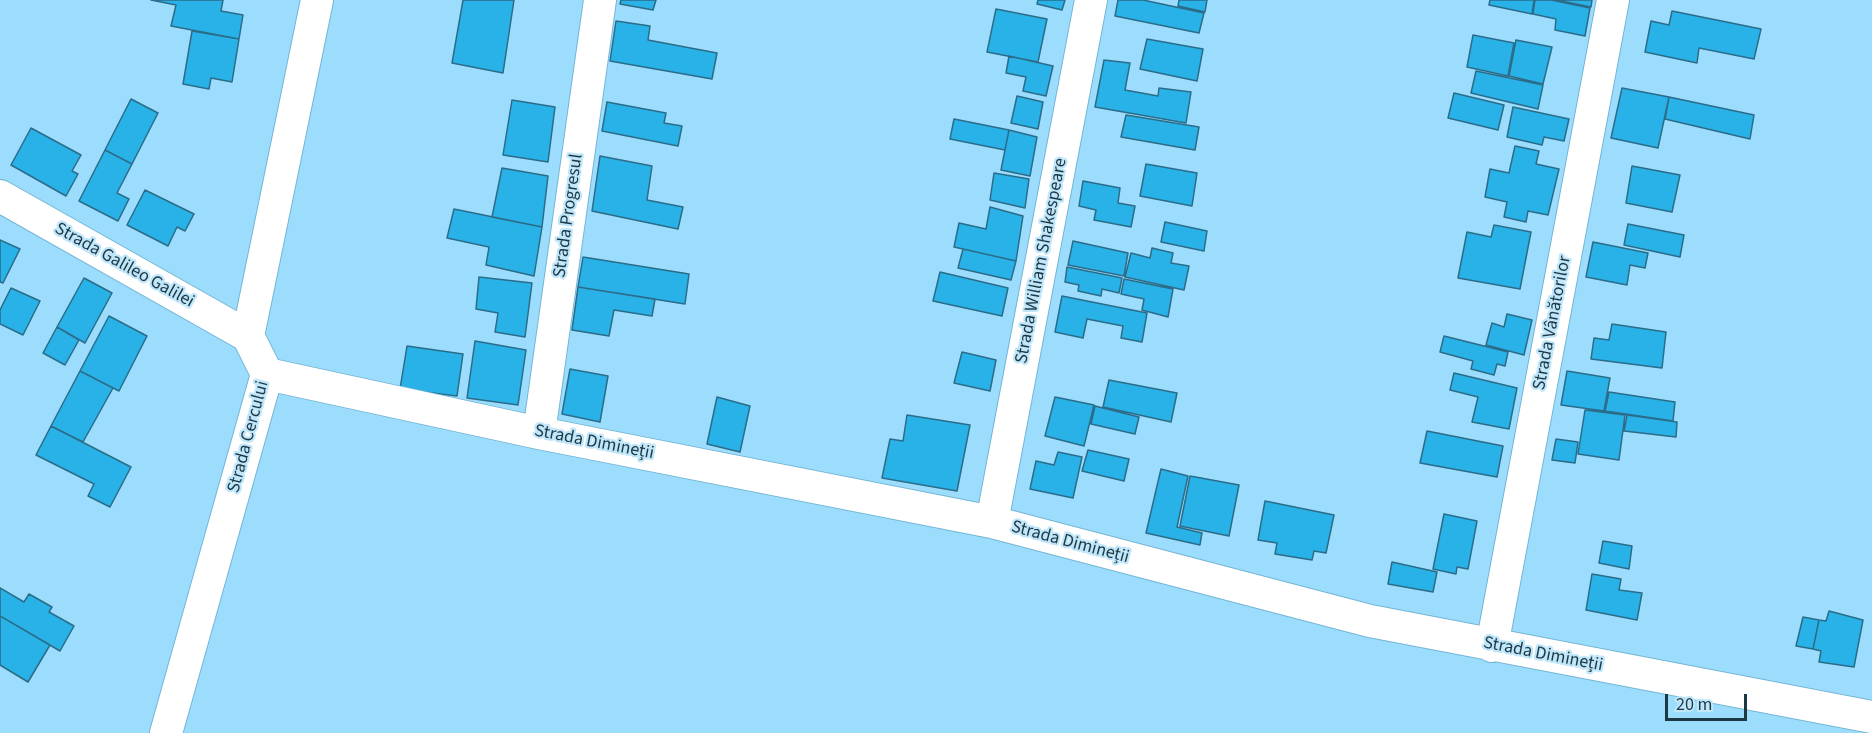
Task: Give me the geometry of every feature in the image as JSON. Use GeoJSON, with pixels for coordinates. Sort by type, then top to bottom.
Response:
{"type":"FeatureCollection","features":[{"type":"Feature","properties":{"kind":"street"},"geometry":{"type":"LineString","coordinates":[[248,336],[317,0]]}},
{"type":"Feature","properties":{"kind":"street","name":"Strada Progresul"},"geometry":{"type":"LineString","coordinates":[[539,433],[600,0]]}},
{"type":"Feature","properties":{"kind":"street","name":"Strada William Shakespeare"},"geometry":{"type":"LineString","coordinates":[[992,522],[1091,0]]}},
{"type":"Feature","properties":{"kind":"street","name":"Strada Vânătorilor"},"geometry":{"type":"LineString","coordinates":[[1492,646],[1613,0]]}},
{"type":"Feature","properties":{"kind":"street","name":"Strada Galileo Galilei"},"geometry":{"type":"LineString","coordinates":[[0,196],[248,336]]}},
{"type":"Feature","properties":{"kind":"street","name":"Strada Cercului"},"geometry":{"type":"LineString","coordinates":[[166,733],[267,374],[248,336]]}},
{"type":"Feature","properties":{"kind":"street","name":"Strada Dimineții"},"geometry":{"type":"LineString","coordinates":[[267,374],[539,433],[992,522],[1370,621],[1872,717]]}},
{"type":"Feature","properties":{"kind":"building"},"geometry":{"type":"Polygon","coordinates":[[[151,0],[223,0],[221,11],[243,15],[239,39],[171,26],[176,5],[151,0]]]}},
{"type":"Feature","properties":{"kind":"building"},"geometry":{"type":"Polygon","coordinates":[[[463,0],[514,0],[503,73],[452,63],[463,0]]]}},
{"type":"Feature","properties":{"kind":"building"},"geometry":{"type":"Polygon","coordinates":[[[621,0],[656,0],[653,10],[620,4],[621,0]]]}},
{"type":"Feature","properties":{"kind":"building"},"geometry":{"type":"Polygon","coordinates":[[[1038,0],[1065,0],[1062,10],[1037,4],[1038,0]]]}},
{"type":"Feature","properties":{"kind":"building"},"geometry":{"type":"Polygon","coordinates":[[[1118,0],[1143,0],[1204,13],[1199,33],[1115,16],[1118,0]]]}},
{"type":"Feature","properties":{"kind":"building"},"geometry":{"type":"Polygon","coordinates":[[[1179,0],[1207,0],[1205,12],[1178,6],[1179,0]]]}},
{"type":"Feature","properties":{"kind":"building"},"geometry":{"type":"Polygon","coordinates":[[[1490,0],[1534,0],[1532,14],[1489,5],[1490,0]]]}},
{"type":"Feature","properties":{"kind":"building"},"geometry":{"type":"Polygon","coordinates":[[[1535,0],[1551,0],[1590,8],[1585,36],[1555,30],[1556,19],[1533,14],[1535,0]]]}},
{"type":"Feature","properties":{"kind":"building"},"geometry":{"type":"Polygon","coordinates":[[[1556,0],[1592,0],[1591,7],[1556,0]]]}},
{"type":"Feature","properties":{"kind":"building"},"geometry":{"type":"Polygon","coordinates":[[[996,9],[1047,19],[1038,62],[987,52],[996,9]]]}},
{"type":"Feature","properties":{"kind":"building"},"geometry":{"type":"Polygon","coordinates":[[[1672,11],[1761,29],[1754,59],[1699,48],[1697,63],[1645,52],[1651,21],[1669,25],[1672,11]]]}},
{"type":"Feature","properties":{"kind":"building"},"geometry":{"type":"Polygon","coordinates":[[[616,21],[650,26],[648,40],[717,53],[712,79],[610,61],[616,21]]]}},
{"type":"Feature","properties":{"kind":"building"},"geometry":{"type":"Polygon","coordinates":[[[192,31],[239,39],[232,82],[211,78],[209,89],[183,84],[192,31]]]}},
{"type":"Feature","properties":{"kind":"building"},"geometry":{"type":"Polygon","coordinates":[[[1473,35],[1514,43],[1508,76],[1467,67],[1473,35]]]}},
{"type":"Feature","properties":{"kind":"building"},"geometry":{"type":"Polygon","coordinates":[[[1147,39],[1203,49],[1197,81],[1140,69],[1147,39]]]}},
{"type":"Feature","properties":{"kind":"building"},"geometry":{"type":"Polygon","coordinates":[[[1516,40],[1552,47],[1543,84],[1509,76],[1516,40]]]}},
{"type":"Feature","properties":{"kind":"building"},"geometry":{"type":"Polygon","coordinates":[[[1009,56],[1053,66],[1046,96],[1023,91],[1026,77],[1006,73],[1009,56]]]}},
{"type":"Feature","properties":{"kind":"building"},"geometry":{"type":"Polygon","coordinates":[[[1104,60],[1130,63],[1125,90],[1158,96],[1159,88],[1191,92],[1186,123],[1095,107],[1104,60]]]}},
{"type":"Feature","properties":{"kind":"building"},"geometry":{"type":"Polygon","coordinates":[[[1476,71],[1543,85],[1538,109],[1471,93],[1476,71]]]}},
{"type":"Feature","properties":{"kind":"building"},"geometry":{"type":"Polygon","coordinates":[[[1622,88],[1669,97],[1658,148],[1611,138],[1622,88]]]}},
{"type":"Feature","properties":{"kind":"building"},"geometry":{"type":"Polygon","coordinates":[[[1454,93],[1504,105],[1498,130],[1448,118],[1454,93]]]}},
{"type":"Feature","properties":{"kind":"building"},"geometry":{"type":"Polygon","coordinates":[[[1017,96],[1043,102],[1038,129],[1011,123],[1017,96]]]}},
{"type":"Feature","properties":{"kind":"building"},"geometry":{"type":"Polygon","coordinates":[[[1669,97],[1754,115],[1750,139],[1665,119],[1669,97]]]}},
{"type":"Feature","properties":{"kind":"building"},"geometry":{"type":"Polygon","coordinates":[[[131,99],[158,113],[132,164],[105,150],[131,99]]]}},
{"type":"Feature","properties":{"kind":"building"},"geometry":{"type":"Polygon","coordinates":[[[512,100],[555,107],[548,162],[503,155],[512,100]]]}},
{"type":"Feature","properties":{"kind":"building"},"geometry":{"type":"Polygon","coordinates":[[[607,102],[666,113],[664,123],[682,126],[678,146],[602,131],[607,102]]]}},
{"type":"Feature","properties":{"kind":"building"},"geometry":{"type":"Polygon","coordinates":[[[1513,107],[1569,119],[1564,141],[1544,137],[1542,145],[1507,137],[1513,107]]]}},
{"type":"Feature","properties":{"kind":"building"},"geometry":{"type":"Polygon","coordinates":[[[1126,115],[1199,127],[1195,150],[1121,137],[1126,115]]]}},
{"type":"Feature","properties":{"kind":"building"},"geometry":{"type":"Polygon","coordinates":[[[954,119],[1009,130],[1005,150],[950,139],[954,119]]]}},
{"type":"Feature","properties":{"kind":"building"},"geometry":{"type":"Polygon","coordinates":[[[31,128],[81,155],[72,171],[78,174],[66,196],[11,165],[31,128]]]}},
{"type":"Feature","properties":{"kind":"building"},"geometry":{"type":"Polygon","coordinates":[[[1009,130],[1037,137],[1030,176],[1001,170],[1009,130]]]}},
{"type":"Feature","properties":{"kind":"building"},"geometry":{"type":"Polygon","coordinates":[[[1515,146],[1539,151],[1536,164],[1559,169],[1548,215],[1528,211],[1526,222],[1504,217],[1507,202],[1485,197],[1490,169],[1509,173],[1515,146]]]}},
{"type":"Feature","properties":{"kind":"building"},"geometry":{"type":"Polygon","coordinates":[[[105,150],[132,164],[117,193],[129,199],[118,221],[79,201],[105,150]]]}},
{"type":"Feature","properties":{"kind":"building"},"geometry":{"type":"Polygon","coordinates":[[[600,156],[652,166],[647,200],[683,207],[678,229],[592,211],[600,156]]]}},
{"type":"Feature","properties":{"kind":"building"},"geometry":{"type":"Polygon","coordinates":[[[1146,164],[1197,173],[1192,206],[1140,196],[1146,164]]]}},
{"type":"Feature","properties":{"kind":"building"},"geometry":{"type":"Polygon","coordinates":[[[1632,166],[1680,175],[1672,212],[1626,203],[1632,166]]]}},
{"type":"Feature","properties":{"kind":"building"},"geometry":{"type":"Polygon","coordinates":[[[502,168],[548,176],[542,227],[492,217],[502,168]]]}},
{"type":"Feature","properties":{"kind":"building"},"geometry":{"type":"Polygon","coordinates":[[[994,173],[1029,179],[1025,208],[990,200],[994,173]]]}},
{"type":"Feature","properties":{"kind":"building"},"geometry":{"type":"Polygon","coordinates":[[[1083,181],[1120,188],[1118,203],[1135,206],[1131,227],[1094,220],[1096,210],[1079,206],[1083,181]]]}},
{"type":"Feature","properties":{"kind":"building"},"geometry":{"type":"Polygon","coordinates":[[[145,190],[194,214],[185,231],[177,227],[168,246],[127,225],[145,190]]]}},
{"type":"Feature","properties":{"kind":"building"},"geometry":{"type":"Polygon","coordinates":[[[990,207],[1023,216],[1016,261],[954,247],[959,223],[986,229],[990,207]]]}},
{"type":"Feature","properties":{"kind":"building"},"geometry":{"type":"Polygon","coordinates":[[[454,209],[542,227],[534,276],[486,265],[489,247],[447,238],[454,209]]]}},
{"type":"Feature","properties":{"kind":"building"},"geometry":{"type":"Polygon","coordinates":[[[1165,222],[1207,231],[1204,251],[1161,242],[1165,222]]]}},
{"type":"Feature","properties":{"kind":"building"},"geometry":{"type":"Polygon","coordinates":[[[1628,224],[1684,235],[1680,257],[1624,245],[1628,224]]]}},
{"type":"Feature","properties":{"kind":"building"},"geometry":{"type":"Polygon","coordinates":[[[1494,225],[1531,232],[1520,289],[1458,278],[1467,232],[1491,237],[1494,225]]]}},
{"type":"Feature","properties":{"kind":"building"},"geometry":{"type":"Polygon","coordinates":[[[0,240],[20,249],[3,283],[0,282],[0,240]]]}},
{"type":"Feature","properties":{"kind":"building"},"geometry":{"type":"Polygon","coordinates":[[[1073,241],[1128,253],[1124,276],[1068,265],[1073,241]]]}},
{"type":"Feature","properties":{"kind":"building"},"geometry":{"type":"Polygon","coordinates":[[[1593,242],[1648,253],[1645,268],[1630,265],[1627,285],[1586,277],[1593,242]]]}},
{"type":"Feature","properties":{"kind":"building"},"geometry":{"type":"Polygon","coordinates":[[[1152,248],[1173,253],[1171,263],[1189,266],[1184,290],[1125,277],[1131,253],[1150,258],[1152,248]]]}},
{"type":"Feature","properties":{"kind":"building"},"geometry":{"type":"Polygon","coordinates":[[[963,249],[1016,261],[1011,280],[958,268],[963,249]]]}},
{"type":"Feature","properties":{"kind":"building"},"geometry":{"type":"Polygon","coordinates":[[[583,257],[689,274],[685,304],[578,287],[583,257]]]}},
{"type":"Feature","properties":{"kind":"building"},"geometry":{"type":"Polygon","coordinates":[[[1067,267],[1122,278],[1119,293],[1102,289],[1101,296],[1078,291],[1079,285],[1065,282],[1067,267]]]}},
{"type":"Feature","properties":{"kind":"building"},"geometry":{"type":"Polygon","coordinates":[[[940,272],[1008,288],[1002,316],[933,301],[940,272]]]}},
{"type":"Feature","properties":{"kind":"building"},"geometry":{"type":"Polygon","coordinates":[[[479,277],[532,283],[525,337],[495,332],[498,313],[476,309],[479,277]]]}},
{"type":"Feature","properties":{"kind":"building"},"geometry":{"type":"Polygon","coordinates":[[[84,278],[112,293],[85,343],[57,327],[84,278]]]}},
{"type":"Feature","properties":{"kind":"building"},"geometry":{"type":"Polygon","coordinates":[[[1124,279],[1173,289],[1168,317],[1142,310],[1144,299],[1121,294],[1124,279]]]}},
{"type":"Feature","properties":{"kind":"building"},"geometry":{"type":"Polygon","coordinates":[[[578,287],[655,299],[652,316],[614,310],[609,336],[572,330],[578,287]]]}},
{"type":"Feature","properties":{"kind":"building"},"geometry":{"type":"Polygon","coordinates":[[[11,288],[40,301],[23,335],[0,324],[0,310],[11,288]]]}},
{"type":"Feature","properties":{"kind":"building"},"geometry":{"type":"Polygon","coordinates":[[[1062,296],[1147,313],[1142,342],[1121,338],[1123,326],[1087,319],[1083,338],[1055,332],[1062,296]]]}},
{"type":"Feature","properties":{"kind":"building"},"geometry":{"type":"Polygon","coordinates":[[[1507,314],[1532,320],[1524,355],[1486,345],[1492,323],[1504,327],[1507,314]]]}},
{"type":"Feature","properties":{"kind":"building"},"geometry":{"type":"Polygon","coordinates":[[[109,316],[147,336],[119,391],[80,371],[109,316]]]}},
{"type":"Feature","properties":{"kind":"building"},"geometry":{"type":"Polygon","coordinates":[[[1612,324],[1666,332],[1662,368],[1591,359],[1594,338],[1609,340],[1612,324]]]}},
{"type":"Feature","properties":{"kind":"building"},"geometry":{"type":"Polygon","coordinates":[[[57,327],[79,340],[65,365],[43,353],[57,327]]]}},
{"type":"Feature","properties":{"kind":"building"},"geometry":{"type":"Polygon","coordinates":[[[1444,336],[1508,352],[1505,366],[1497,364],[1494,375],[1471,369],[1473,361],[1440,352],[1444,336]]]}},
{"type":"Feature","properties":{"kind":"building"},"geometry":{"type":"Polygon","coordinates":[[[475,341],[526,350],[518,405],[467,398],[475,341]]]}},
{"type":"Feature","properties":{"kind":"building"},"geometry":{"type":"Polygon","coordinates":[[[407,346],[463,354],[457,396],[400,389],[407,346]]]}},
{"type":"Feature","properties":{"kind":"building"},"geometry":{"type":"Polygon","coordinates":[[[962,352],[996,360],[990,391],[954,383],[962,352]]]}},
{"type":"Feature","properties":{"kind":"building"},"geometry":{"type":"Polygon","coordinates":[[[570,369],[608,376],[600,422],[562,414],[570,369]]]}},
{"type":"Feature","properties":{"kind":"building"},"geometry":{"type":"Polygon","coordinates":[[[80,371],[113,388],[83,442],[51,426],[80,371]]]}},
{"type":"Feature","properties":{"kind":"building"},"geometry":{"type":"Polygon","coordinates":[[[1567,371],[1610,378],[1604,411],[1561,405],[1567,371]]]}},
{"type":"Feature","properties":{"kind":"building"},"geometry":{"type":"Polygon","coordinates":[[[1454,373],[1517,388],[1509,429],[1472,422],[1478,397],[1450,390],[1454,373]]]}},
{"type":"Feature","properties":{"kind":"building"},"geometry":{"type":"Polygon","coordinates":[[[1109,380],[1177,393],[1171,422],[1103,407],[1109,380]]]}},
{"type":"Feature","properties":{"kind":"building"},"geometry":{"type":"Polygon","coordinates":[[[1609,392],[1675,402],[1673,421],[1605,411],[1609,392]]]}},
{"type":"Feature","properties":{"kind":"building"},"geometry":{"type":"Polygon","coordinates":[[[717,397],[750,406],[740,452],[707,444],[717,397]]]}},
{"type":"Feature","properties":{"kind":"building"},"geometry":{"type":"Polygon","coordinates":[[[1055,397],[1094,405],[1084,446],[1045,436],[1055,397]]]}},
{"type":"Feature","properties":{"kind":"building"},"geometry":{"type":"Polygon","coordinates":[[[1095,406],[1139,417],[1135,434],[1091,424],[1095,406]]]}},
{"type":"Feature","properties":{"kind":"building"},"geometry":{"type":"Polygon","coordinates":[[[1585,410],[1625,415],[1619,460],[1578,454],[1585,410]]]}},
{"type":"Feature","properties":{"kind":"building"},"geometry":{"type":"Polygon","coordinates":[[[907,415],[970,425],[957,491],[882,478],[890,439],[903,441],[907,415]]]}},
{"type":"Feature","properties":{"kind":"building"},"geometry":{"type":"Polygon","coordinates":[[[1627,415],[1677,422],[1676,437],[1624,431],[1627,415]]]}},
{"type":"Feature","properties":{"kind":"building"},"geometry":{"type":"Polygon","coordinates":[[[51,426],[131,467],[110,507],[88,496],[94,484],[36,455],[51,426]]]}},
{"type":"Feature","properties":{"kind":"building"},"geometry":{"type":"Polygon","coordinates":[[[1427,431],[1503,446],[1497,477],[1420,463],[1427,431]]]}},
{"type":"Feature","properties":{"kind":"building"},"geometry":{"type":"Polygon","coordinates":[[[1556,439],[1578,442],[1575,463],[1552,460],[1556,439]]]}},
{"type":"Feature","properties":{"kind":"building"},"geometry":{"type":"Polygon","coordinates":[[[1088,450],[1129,459],[1124,481],[1082,471],[1088,450]]]}},
{"type":"Feature","properties":{"kind":"building"},"geometry":{"type":"Polygon","coordinates":[[[1058,452],[1082,457],[1073,498],[1030,489],[1036,461],[1054,465],[1058,452]]]}},
{"type":"Feature","properties":{"kind":"building"},"geometry":{"type":"Polygon","coordinates":[[[1161,469],[1188,476],[1177,527],[1202,533],[1200,545],[1146,533],[1161,469]]]}},
{"type":"Feature","properties":{"kind":"building"},"geometry":{"type":"Polygon","coordinates":[[[1190,476],[1239,485],[1229,536],[1180,526],[1190,476]]]}},
{"type":"Feature","properties":{"kind":"building"},"geometry":{"type":"Polygon","coordinates":[[[1265,501],[1334,515],[1326,553],[1314,551],[1312,560],[1275,554],[1277,543],[1258,540],[1265,501]]]}},
{"type":"Feature","properties":{"kind":"building"},"geometry":{"type":"Polygon","coordinates":[[[1444,514],[1477,521],[1468,569],[1457,567],[1456,574],[1433,569],[1444,514]]]}},
{"type":"Feature","properties":{"kind":"building"},"geometry":{"type":"Polygon","coordinates":[[[1603,541],[1632,546],[1629,569],[1599,563],[1603,541]]]}},
{"type":"Feature","properties":{"kind":"building"},"geometry":{"type":"Polygon","coordinates":[[[1392,562],[1437,572],[1433,592],[1388,584],[1392,562]]]}},
{"type":"Feature","properties":{"kind":"building"},"geometry":{"type":"Polygon","coordinates":[[[1592,574],[1621,579],[1619,590],[1642,593],[1637,620],[1586,610],[1592,574]]]}},
{"type":"Feature","properties":{"kind":"building"},"geometry":{"type":"Polygon","coordinates":[[[0,588],[24,602],[29,594],[52,607],[49,612],[74,626],[60,651],[0,616],[0,588]]]}},
{"type":"Feature","properties":{"kind":"building"},"geometry":{"type":"Polygon","coordinates":[[[1829,611],[1863,620],[1854,667],[1819,662],[1821,651],[1813,649],[1819,620],[1826,621],[1829,611]]]}},
{"type":"Feature","properties":{"kind":"building"},"geometry":{"type":"Polygon","coordinates":[[[0,616],[50,645],[28,682],[0,665],[0,616]]]}},
{"type":"Feature","properties":{"kind":"building"},"geometry":{"type":"Polygon","coordinates":[[[1803,617],[1819,620],[1813,649],[1796,646],[1803,617]]]}}]}
